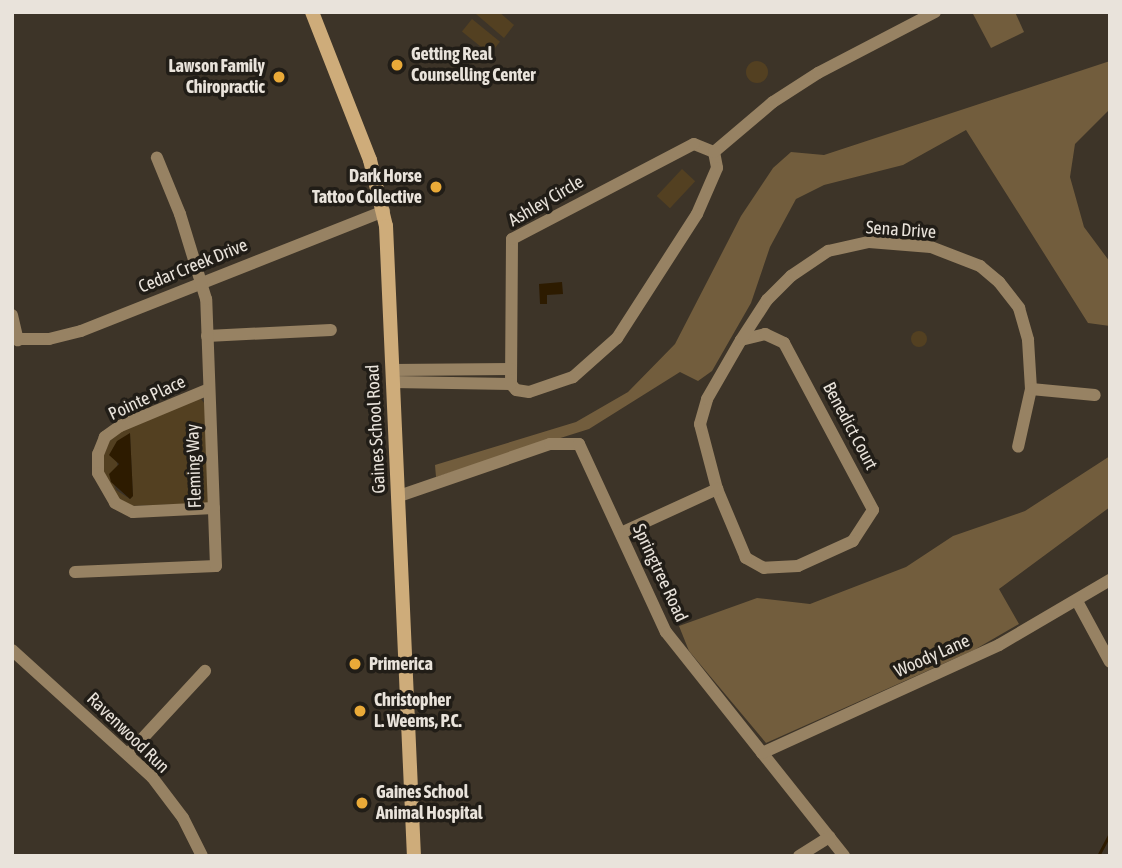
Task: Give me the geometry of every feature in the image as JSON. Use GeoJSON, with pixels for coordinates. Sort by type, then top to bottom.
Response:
{"type":"FeatureCollection","features":[{"type":"Feature","properties":{"kind":"main road","name":"Gaines School Road"},"geometry":{"type":"LineString","coordinates":[[312,12],[359,128],[384,211],[414,856]]}},
{"type":"Feature","properties":{"kind":"street"},"geometry":{"type":"LineString","coordinates":[[393,376],[511,384],[516,390],[529,392],[573,377],[617,338],[697,214],[718,168],[714,152],[773,102],[818,73],[935,12]]}},
{"type":"Feature","properties":{"kind":"street","name":"Ashley Circle"},"geometry":{"type":"LineString","coordinates":[[511,384],[512,239],[694,144],[714,152]]}},
{"type":"Feature","properties":{"kind":"street","name":"Fleming Way"},"geometry":{"type":"LineString","coordinates":[[75,572],[216,566],[203,281],[157,158]]}},
{"type":"Feature","properties":{"kind":"street","name":"Cedar Creek Drive"},"geometry":{"type":"LineString","coordinates":[[15,340],[81,331],[384,211]]}},
{"type":"Feature","properties":{"kind":"street","name":"Sena Drive"},"geometry":{"type":"LineString","coordinates":[[741,340],[775,292],[828,251],[869,242],[931,247],[980,266],[1019,308],[1028,340],[1031,389],[1017,447]]}},
{"type":"Feature","properties":{"kind":"street"},"geometry":{"type":"LineString","coordinates":[[12,315],[15,340]]}},
{"type":"Feature","properties":{"kind":"street"},"geometry":{"type":"LineString","coordinates":[[207,336],[331,330]]}},
{"type":"Feature","properties":{"kind":"street","name":"Benedict Court"},"geometry":{"type":"LineString","coordinates":[[765,334],[783,343],[873,510],[853,541],[798,566],[764,568],[746,558],[717,489],[699,424],[707,400],[741,340],[765,334]]}},
{"type":"Feature","properties":{"kind":"street"},"geometry":{"type":"LineString","coordinates":[[393,376],[511,369]]}},
{"type":"Feature","properties":{"kind":"street","name":"Pointe Place"},"geometry":{"type":"LineString","coordinates":[[209,389],[120,426],[106,438],[98,454],[98,473],[115,503],[133,512],[214,508]]}},
{"type":"Feature","properties":{"kind":"street"},"geometry":{"type":"LineString","coordinates":[[1031,389],[1095,395]]}},
{"type":"Feature","properties":{"kind":"street","name":"Springtree Road"},"geometry":{"type":"LineString","coordinates":[[399,496],[550,444],[568,442],[584,449],[666,632],[844,856]]}},
{"type":"Feature","properties":{"kind":"street"},"geometry":{"type":"LineString","coordinates":[[621,533],[717,489]]}},
{"type":"Feature","properties":{"kind":"street","name":"Woody Lane"},"geometry":{"type":"LineString","coordinates":[[762,753],[999,645],[1110,580]]}},
{"type":"Feature","properties":{"kind":"street"},"geometry":{"type":"LineString","coordinates":[[1077,601],[1110,662]]}},
{"type":"Feature","properties":{"kind":"street","name":"Ravenwood Run"},"geometry":{"type":"LineString","coordinates":[[12,650],[129,753],[169,799],[202,856]]}},
{"type":"Feature","properties":{"kind":"street"},"geometry":{"type":"LineString","coordinates":[[129,753],[205,671]]}},
{"type":"Feature","properties":{"kind":"street"},"geometry":{"type":"LineString","coordinates":[[799,856],[829,836]]}},
{"type":"Feature","properties":{"kind":"shaded area"},"geometry":{"type":"Polygon","coordinates":[[[499,12],[514,25],[504,38],[476,14],[499,12]]]}},
{"type":"Feature","properties":{"kind":"shaded area"},"geometry":{"type":"Polygon","coordinates":[[[972,12],[1015,12],[1024,32],[991,48],[972,12]]]}},
{"type":"Feature","properties":{"kind":"shaded area"},"geometry":{"type":"Polygon","coordinates":[[[472,19],[500,42],[490,54],[462,31],[472,19]]]}},
{"type":"Feature","properties":{"kind":"shaded area"},"geometry":{"type":"Polygon","coordinates":[[[757,61],[767,68],[768,72],[761,82],[757,83],[747,76],[746,72],[753,62],[757,61]]]}},
{"type":"Feature","properties":{"kind":"shaded area"},"geometry":{"type":"Polygon","coordinates":[[[1110,61],[1110,109],[1075,144],[1070,177],[1084,227],[1110,262],[1110,326],[1088,323],[966,130],[903,165],[824,185],[796,199],[770,247],[751,303],[712,371],[698,381],[680,372],[589,429],[436,477],[435,465],[576,422],[628,392],[675,344],[741,216],[773,168],[791,152],[824,155],[1110,61]]]}},
{"type":"Feature","properties":{"kind":"shaded area"},"geometry":{"type":"Polygon","coordinates":[[[682,169],[695,181],[670,208],[657,196],[682,169]]]}},
{"type":"Feature","properties":{"kind":"shaded area"},"geometry":{"type":"Polygon","coordinates":[[[562,282],[563,294],[547,295],[547,304],[540,304],[539,284],[562,282]]]}},
{"type":"Feature","properties":{"kind":"shaded area"},"geometry":{"type":"Polygon","coordinates":[[[916,331],[922,331],[927,339],[925,345],[916,347],[911,342],[911,336],[916,331]]]}},
{"type":"Feature","properties":{"kind":"shaded area"},"geometry":{"type":"Polygon","coordinates":[[[199,397],[205,404],[208,503],[128,506],[108,491],[101,462],[109,442],[118,432],[199,397]],[[130,433],[113,448],[118,467],[110,474],[116,490],[130,499],[133,496],[130,433]]]}},
{"type":"Feature","properties":{"kind":"shaded area"},"geometry":{"type":"Polygon","coordinates":[[[130,433],[133,496],[130,499],[111,482],[109,474],[119,464],[109,455],[117,441],[130,433]]]}},
{"type":"Feature","properties":{"kind":"shaded area"},"geometry":{"type":"Polygon","coordinates":[[[1110,456],[1110,507],[999,589],[1019,624],[974,650],[766,743],[689,651],[679,626],[757,598],[810,604],[906,567],[953,536],[1025,511],[1110,456]]]}},
{"type":"Feature","properties":{"kind":"waterway"},"geometry":{"type":"LineString","coordinates":[[1098,856],[1110,833]]}},
{"type":"Feature","properties":{"kind":"place","name":"Getting Real Counselling Center"},"geometry":{"type":"Point","coordinates":[397,65]}},
{"type":"Feature","properties":{"kind":"place","name":"Lawson Family Chiropractic"},"geometry":{"type":"Point","coordinates":[279,77]}},
{"type":"Feature","properties":{"kind":"place","name":"Dark Horse Tattoo Collective"},"geometry":{"type":"Point","coordinates":[436,187]}},
{"type":"Feature","properties":{"kind":"place","name":"Primerica"},"geometry":{"type":"Point","coordinates":[355,664]}},
{"type":"Feature","properties":{"kind":"place","name":"Christopher L. Weems, P.C."},"geometry":{"type":"Point","coordinates":[360,711]}},
{"type":"Feature","properties":{"kind":"place","name":"Gaines School Animal Hospital"},"geometry":{"type":"Point","coordinates":[362,803]}}]}
